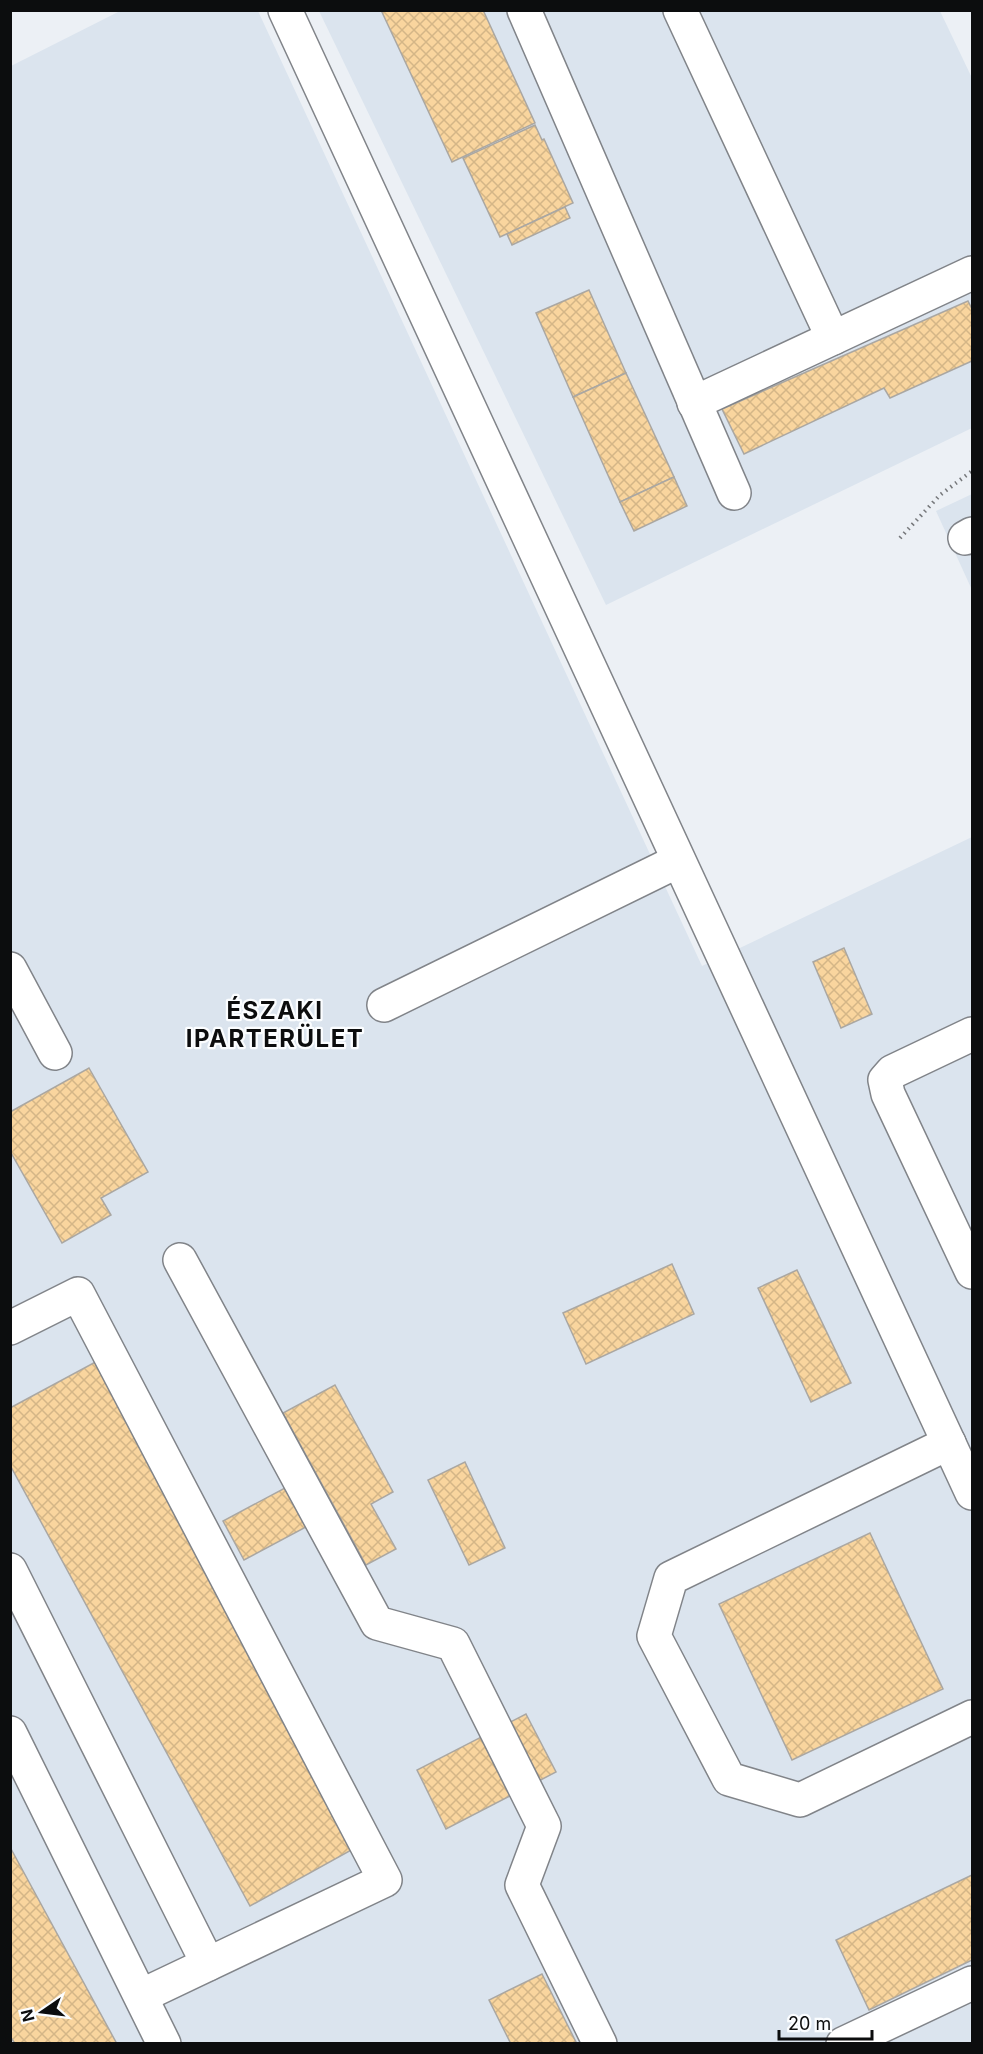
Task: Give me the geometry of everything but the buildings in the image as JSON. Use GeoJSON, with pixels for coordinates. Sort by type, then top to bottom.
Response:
{"type":"FeatureCollection","features":[{"type":"Feature","properties":{"kind":"lane"},"geometry":{"type":"LineString","coordinates":[[285,10],[972,1493]]}},
{"type":"Feature","properties":{"kind":"lane"},"geometry":{"type":"LineString","coordinates":[[524,10],[734,492]]}},
{"type":"Feature","properties":{"kind":"lane"},"geometry":{"type":"LineString","coordinates":[[680,10],[833,338]]}},
{"type":"Feature","properties":{"kind":"lane"},"geometry":{"type":"LineString","coordinates":[[694,402],[972,273]]}},
{"type":"Feature","properties":{"kind":"lane"},"geometry":{"type":"LineString","coordinates":[[384,1005],[678,861]]}},
{"type":"Feature","properties":{"kind":"lane"},"geometry":{"type":"LineString","coordinates":[[10,969],[55,1053]]}},
{"type":"Feature","properties":{"kind":"lane"},"geometry":{"type":"LineString","coordinates":[[972,1034],[892,1072],[885,1080],[888,1094],[972,1272]]}},
{"type":"Feature","properties":{"kind":"lane"},"geometry":{"type":"LineString","coordinates":[[180,1260],[377,1623],[453,1644],[543,1826],[522,1885],[600,2043]]}},
{"type":"Feature","properties":{"kind":"lane"},"geometry":{"type":"LineString","coordinates":[[10,1328],[78,1294],[385,1880],[141,1996]]}},
{"type":"Feature","properties":{"kind":"lane"},"geometry":{"type":"LineString","coordinates":[[949,1443],[671,1578],[654,1636],[729,1779],[801,1800],[972,1717]]}},
{"type":"Feature","properties":{"kind":"lane"},"geometry":{"type":"LineString","coordinates":[[10,1570],[208,1964]]}},
{"type":"Feature","properties":{"kind":"lane"},"geometry":{"type":"LineString","coordinates":[[10,1733],[164,2043]]}},
{"type":"Feature","properties":{"kind":"lane"},"geometry":{"type":"LineString","coordinates":[[843,2043],[972,1983]]}},
{"type":"Feature","properties":{"kind":"path"},"geometry":{"type":"LineString","coordinates":[[900,538],[940,495],[972,471]]}},
{"type":"Feature","properties":{"kind":"shaded area"},"geometry":{"type":"Polygon","coordinates":[[[120,11],[258,11],[702,966],[972,837],[972,2043],[11,2044],[11,66],[120,11]]]}},
{"type":"Feature","properties":{"kind":"shaded area"},"geometry":{"type":"Polygon","coordinates":[[[319,11],[940,11],[972,78],[972,428],[606,605],[319,11]]]}},
{"type":"Feature","properties":{"kind":"shaded area"},"geometry":{"type":"Polygon","coordinates":[[[972,494],[972,590],[936,511],[972,494]]]}},
{"type":"Feature","properties":{"kind":"district","name":"ÉSZAKI IPARTERÜLET"},"geometry":{"type":"Point","coordinates":[275,1024]}}]}
